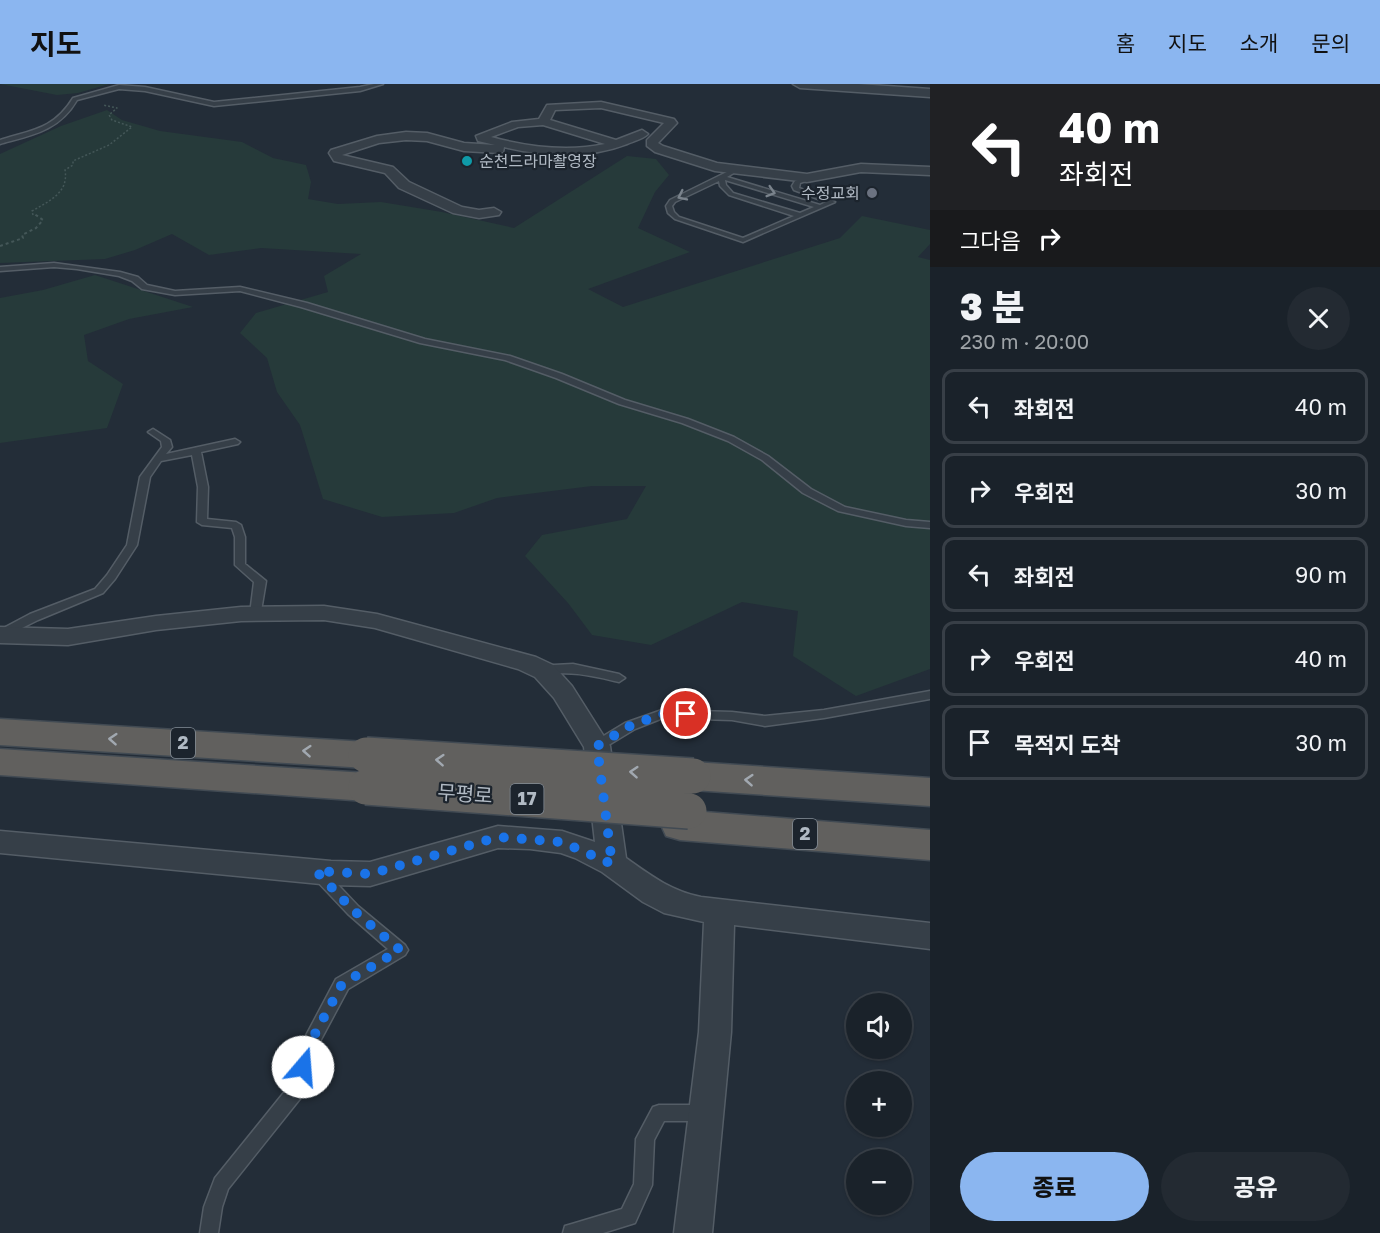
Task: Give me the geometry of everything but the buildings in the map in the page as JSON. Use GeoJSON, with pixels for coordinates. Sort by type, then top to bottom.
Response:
{"type":"FeatureCollection","features":[{"type":"Feature","properties":{"kind":"highway","name":"무평로"},"geometry":{"type":"LineString","coordinates":[[0,732],[368,782],[687,804],[930,827]]}},
{"type":"Feature","properties":{"kind":"highway","name":"2"},"geometry":{"type":"LineString","coordinates":[[0,762],[110,768],[140,779],[368,782],[687,804],[930,845]]}},
{"type":"Feature","properties":{"kind":"highway","name":"2"},"geometry":{"type":"LineString","coordinates":[[806,784],[930,779]]}},
{"type":"Feature","properties":{"kind":"highway","name":"무평로"},"geometry":{"type":"LineString","coordinates":[[687,804],[806,784],[930,792]]}},
{"type":"Feature","properties":{"kind":"street"},"geometry":{"type":"LineString","coordinates":[[800,84],[903,87],[930,93]]}},
{"type":"Feature","properties":{"kind":"street"},"geometry":{"type":"LineString","coordinates":[[543,122],[551,107],[601,105],[670,121],[671,123],[651,143],[659,149],[715,167],[807,178],[861,168],[930,171]]}},
{"type":"Feature","properties":{"kind":"street"},"geometry":{"type":"LineString","coordinates":[[590,136],[646,114]]}},
{"type":"Feature","properties":{"kind":"street"},"geometry":{"type":"LineString","coordinates":[[537,149],[494,142],[482,136],[516,124],[543,122],[617,143]]}},
{"type":"Feature","properties":{"kind":"street"},"geometry":{"type":"LineString","coordinates":[[494,212],[479,214],[458,210],[404,185],[389,170],[338,158],[335,153],[386,138],[415,136],[471,148],[593,149],[642,134]]}},
{"type":"Feature","properties":{"kind":"street"},"geometry":{"type":"LineString","coordinates":[[440,140],[434,144],[432,150],[440,154]]}},
{"type":"Feature","properties":{"kind":"street"},"geometry":{"type":"LineString","coordinates":[[0,635],[89,636],[156,624],[256,614],[348,615],[527,663],[544,671],[563,692],[597,746],[612,864]]}},
{"type":"Feature","properties":{"kind":"street"},"geometry":{"type":"LineString","coordinates":[[0,842],[370,874],[498,837],[562,842],[612,864],[653,893],[675,903],[719,912],[930,936]]}},
{"type":"Feature","properties":{"kind":"street"},"geometry":{"type":"LineString","coordinates":[[693,1233],[713,1066],[720,956],[719,912]]}},
{"type":"Feature","properties":{"kind":"lane"},"geometry":{"type":"LineString","coordinates":[[0,142],[58,123],[69,114],[75,99],[119,87],[145,88],[214,104],[360,89],[380,84]]}},
{"type":"Feature","properties":{"kind":"lane"},"geometry":{"type":"LineString","coordinates":[[735,170],[672,201],[669,206],[671,213],[677,218],[743,240],[832,202],[796,189],[797,182],[814,176]]}},
{"type":"Feature","properties":{"kind":"lane"},"geometry":{"type":"LineString","coordinates":[[721,177],[821,207]]}},
{"type":"Feature","properties":{"kind":"lane"},"geometry":{"type":"LineString","coordinates":[[721,177],[723,186],[731,194],[801,216]]}},
{"type":"Feature","properties":{"kind":"lane"},"geometry":{"type":"LineString","coordinates":[[0,269],[54,265],[77,267],[120,274],[135,279],[145,287],[175,294],[240,289],[296,302],[423,341],[507,358],[560,376],[622,402],[686,421],[731,439],[765,458],[807,491],[842,508],[906,523],[930,525]]}},
{"type":"Feature","properties":{"kind":"lane"},"geometry":{"type":"LineString","coordinates":[[0,635],[34,617],[99,591],[111,577],[132,545],[141,487],[145,477],[167,447],[165,440],[153,432]]}},
{"type":"Feature","properties":{"kind":"lane"},"geometry":{"type":"LineString","coordinates":[[159,459],[235,442]]}},
{"type":"Feature","properties":{"kind":"lane"},"geometry":{"type":"LineString","coordinates":[[196,450],[203,486],[202,522],[236,525],[240,537],[240,565],[260,581],[256,614]]}},
{"type":"Feature","properties":{"kind":"lane"},"geometry":{"type":"LineString","coordinates":[[544,671],[572,667],[619,678]]}},
{"type":"Feature","properties":{"kind":"lane"},"geometry":{"type":"LineString","coordinates":[[597,746],[630,726],[662,714],[732,716],[765,721],[824,714],[930,695]]}},
{"type":"Feature","properties":{"kind":"lane"},"geometry":{"type":"LineString","coordinates":[[209,1233],[213,1207],[221,1184],[297,1089],[309,1045],[342,984],[400,950],[353,910],[316,871]]}},
{"type":"Feature","properties":{"kind":"lane"},"geometry":{"type":"LineString","coordinates":[[572,1233],[628,1216],[643,1185],[645,1139],[659,1113],[707,1113]]}},
{"type":"Feature","properties":{"kind":"path"},"geometry":{"type":"LineString","coordinates":[[0,246],[23,238],[22,235],[41,224],[43,220],[34,216],[32,211],[55,196],[63,187],[67,181],[65,170],[72,165],[73,161],[109,145],[132,127],[112,120],[109,115],[117,108],[115,106],[73,104]]}},
{"type":"Feature","properties":{"kind":"green space"},"geometry":{"type":"Polygon","coordinates":[[[0,84],[109,84],[78,93],[57,95],[0,84]]]}},
{"type":"Feature","properties":{"kind":"green space"},"geometry":{"type":"Polygon","coordinates":[[[107,110],[122,120],[160,131],[242,142],[273,158],[306,165],[311,182],[308,199],[338,204],[381,202],[442,212],[514,228],[627,156],[656,159],[669,175],[655,192],[638,228],[690,252],[588,289],[623,307],[840,238],[862,216],[930,230],[930,244],[918,257],[930,260],[930,669],[856,696],[793,656],[798,611],[742,602],[651,645],[592,635],[568,603],[525,556],[542,535],[627,519],[646,486],[592,486],[497,498],[454,513],[382,517],[323,499],[300,425],[277,392],[267,358],[240,333],[256,313],[328,292],[324,276],[361,254],[261,248],[209,255],[172,234],[135,250],[105,259],[0,263],[0,154],[61,126],[107,110]]]}},
{"type":"Feature","properties":{"kind":"green space"},"geometry":{"type":"Polygon","coordinates":[[[95,275],[193,307],[129,319],[84,335],[88,361],[123,384],[107,428],[0,443],[0,298],[43,290],[95,275]]]}},
{"type":"Feature","properties":{"kind":"place","name":"순천드라마촬영장"},"geometry":{"type":"Point","coordinates":[467,161]}},
{"type":"Feature","properties":{"kind":"place","name":"수정교회"},"geometry":{"type":"Point","coordinates":[872,193]}},
{"type":"Feature","properties":{"kind":"route"},"geometry":{"type":"LineString","coordinates":[[303,1067],[309,1045],[330,1002],[342,984],[374,963],[400,950],[353,910],[316,871],[370,874],[498,837],[562,842],[585,850],[612,864],[597,746],[630,726],[662,714],[686,714]]}}]}
